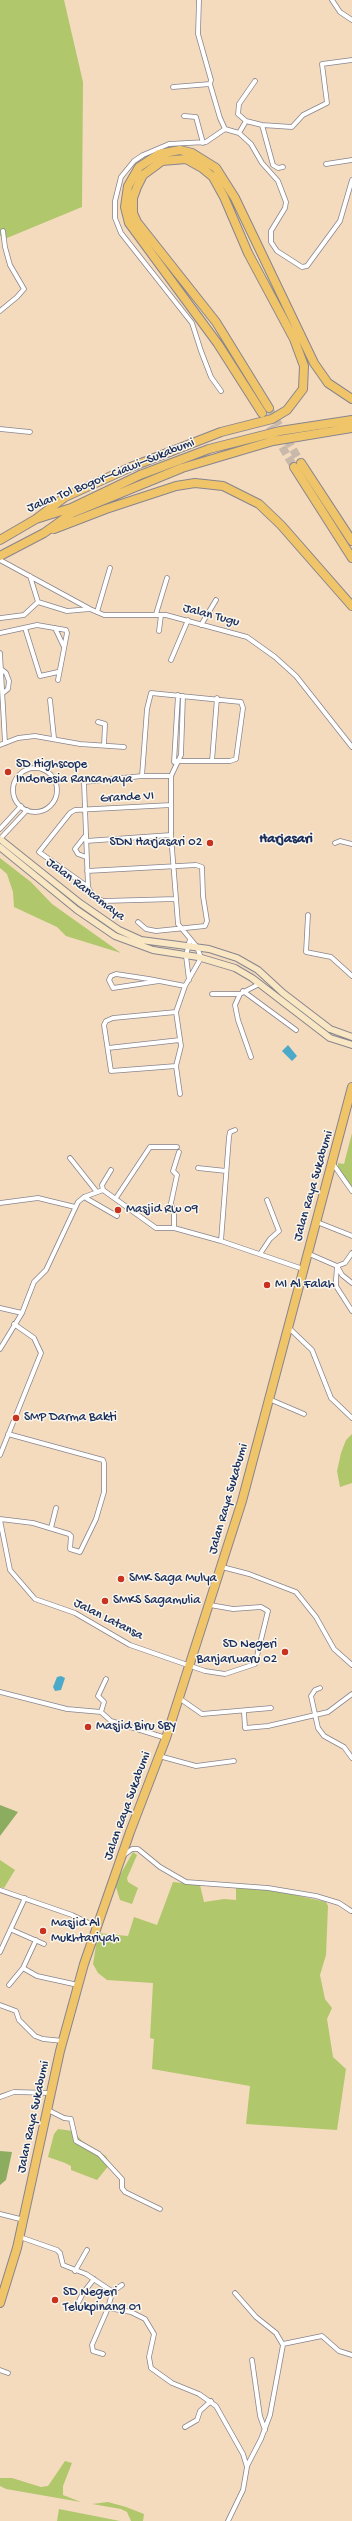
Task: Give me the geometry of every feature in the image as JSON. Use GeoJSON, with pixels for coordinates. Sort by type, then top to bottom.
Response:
{"type":"FeatureCollection","features":[{"type":"Feature","properties":{"kind":"highway"},"geometry":{"type":"LineString","coordinates":[[262,413],[218,344],[129,223],[125,207],[128,186],[140,167],[159,154],[180,150],[192,153],[216,168],[235,198],[314,363],[328,383],[352,399]]}},
{"type":"Feature","properties":{"kind":"highway"},"geometry":{"type":"LineString","coordinates":[[36,519],[65,497],[131,467],[221,432],[260,423],[287,410],[297,400],[303,389],[304,366],[294,339],[248,253],[224,197],[213,178],[202,168],[186,159],[162,161],[143,175],[133,198],[133,213],[137,222],[216,322],[269,408]]}},
{"type":"Feature","properties":{"kind":"highway","name":"Jalan Tol Bogor–Ciawi–Sukabumi"},"geometry":{"type":"LineString","coordinates":[[0,540],[36,519],[71,508],[141,479],[228,448],[280,431],[352,420]]}},
{"type":"Feature","properties":{"kind":"highway","name":"Jalan Tol Bogor–Ciawi–Sukabumi"},"geometry":{"type":"LineString","coordinates":[[228,448],[352,428]]}},
{"type":"Feature","properties":{"kind":"highway"},"geometry":{"type":"LineString","coordinates":[[352,541],[298,465],[352,558]]}},
{"type":"Feature","properties":{"kind":"highway","name":"Jalan Tol Bogor–Ciawi–Sukabumi"},"geometry":{"type":"LineString","coordinates":[[0,556],[44,533],[72,513],[141,479]]}},
{"type":"Feature","properties":{"kind":"highway"},"geometry":{"type":"LineString","coordinates":[[44,533],[144,496],[195,483],[223,486],[259,504],[281,525],[352,606]]}},
{"type":"Feature","properties":{"kind":"highway","name":"Jalan Raya Sukabumi"},"geometry":{"type":"LineString","coordinates":[[0,2303],[20,2237],[63,2041],[97,1927],[166,1738],[188,1666],[210,1605],[242,1501],[302,1269],[333,1164],[352,1087]]}},
{"type":"Feature","properties":{"kind":"street"},"geometry":{"type":"LineString","coordinates":[[199,0],[198,32],[211,80],[210,84],[220,118],[225,129]]}},
{"type":"Feature","properties":{"kind":"street"},"geometry":{"type":"LineString","coordinates":[[332,0],[340,12],[352,20]]}},
{"type":"Feature","properties":{"kind":"street"},"geometry":{"type":"LineString","coordinates":[[255,81],[239,104],[238,114],[246,121],[262,125],[292,127],[303,115],[327,103],[322,64],[352,60]]}},
{"type":"Feature","properties":{"kind":"street"},"geometry":{"type":"LineString","coordinates":[[173,87],[210,84]]}},
{"type":"Feature","properties":{"kind":"street"},"geometry":{"type":"LineString","coordinates":[[184,116],[196,117],[203,143]]}},
{"type":"Feature","properties":{"kind":"street"},"geometry":{"type":"LineString","coordinates":[[239,133],[246,121]]}},
{"type":"Feature","properties":{"kind":"street"},"geometry":{"type":"LineString","coordinates":[[262,125],[273,165],[278,168],[283,167]]}},
{"type":"Feature","properties":{"kind":"street"},"geometry":{"type":"LineString","coordinates":[[220,391],[212,377],[201,351],[192,323],[120,233],[115,218],[117,186],[121,177],[134,161],[153,149],[169,144],[203,143],[225,129],[239,133],[251,144],[262,163],[278,182],[286,202],[285,208],[271,231],[270,237],[272,245],[302,267],[307,266],[340,221],[352,180]]}},
{"type":"Feature","properties":{"kind":"street"},"geometry":{"type":"LineString","coordinates":[[326,164],[352,160]]}},
{"type":"Feature","properties":{"kind":"street"},"geometry":{"type":"LineString","coordinates":[[0,311],[24,289],[9,261],[4,247],[3,231]]}},
{"type":"Feature","properties":{"kind":"street"},"geometry":{"type":"LineString","coordinates":[[0,429],[30,432]]}},
{"type":"Feature","properties":{"kind":"street","name":"Jalan Tugu"},"geometry":{"type":"LineString","coordinates":[[0,560],[97,612],[112,616],[159,614],[244,635],[275,657],[302,683],[352,747]]}},
{"type":"Feature","properties":{"kind":"street"},"geometry":{"type":"LineString","coordinates":[[97,612],[110,568]]}},
{"type":"Feature","properties":{"kind":"street"},"geometry":{"type":"LineString","coordinates":[[29,575],[38,602]]}},
{"type":"Feature","properties":{"kind":"street"},"geometry":{"type":"LineString","coordinates":[[159,631],[159,614],[167,578]]}},
{"type":"Feature","properties":{"kind":"street"},"geometry":{"type":"LineString","coordinates":[[201,625],[216,600]]}},
{"type":"Feature","properties":{"kind":"street"},"geometry":{"type":"LineString","coordinates":[[38,602],[68,611],[90,609]]}},
{"type":"Feature","properties":{"kind":"street"},"geometry":{"type":"LineString","coordinates":[[1,618],[24,615],[38,602]]}},
{"type":"Feature","properties":{"kind":"street"},"geometry":{"type":"LineString","coordinates":[[171,660],[188,620]]}},
{"type":"Feature","properties":{"kind":"street"},"geometry":{"type":"LineString","coordinates":[[0,633],[37,625],[67,631],[58,672],[58,680]]}},
{"type":"Feature","properties":{"kind":"street"},"geometry":{"type":"LineString","coordinates":[[24,628],[40,676],[58,672]]}},
{"type":"Feature","properties":{"kind":"street"},"geometry":{"type":"LineString","coordinates":[[55,628],[64,647]]}},
{"type":"Feature","properties":{"kind":"street"},"geometry":{"type":"LineString","coordinates":[[0,653],[5,743]]}},
{"type":"Feature","properties":{"kind":"street"},"geometry":{"type":"LineString","coordinates":[[142,776],[149,697],[152,693],[237,700],[242,705],[236,759],[212,761],[174,761]]}},
{"type":"Feature","properties":{"kind":"street"},"geometry":{"type":"LineString","coordinates":[[176,766],[174,761],[178,696]]}},
{"type":"Feature","properties":{"kind":"street"},"geometry":{"type":"LineString","coordinates":[[180,1094],[176,1066],[181,1050],[176,1012],[185,986],[201,958],[197,947],[181,929],[176,899],[171,835],[171,776],[179,761],[184,696]]}},
{"type":"Feature","properties":{"kind":"street"},"geometry":{"type":"LineString","coordinates":[[212,761],[217,698]]}},
{"type":"Feature","properties":{"kind":"street"},"geometry":{"type":"LineString","coordinates":[[50,700],[54,738]]}},
{"type":"Feature","properties":{"kind":"street"},"geometry":{"type":"LineString","coordinates":[[98,722],[105,724],[104,745]]}},
{"type":"Feature","properties":{"kind":"street"},"geometry":{"type":"LineString","coordinates":[[0,746],[24,737],[54,738],[104,745],[124,746]]}},
{"type":"Feature","properties":{"kind":"street"},"geometry":{"type":"LineString","coordinates":[[36,768],[49,773],[56,784],[55,798],[47,808],[33,812],[21,806],[16,802],[13,789],[18,776],[23,771],[36,768]]}},
{"type":"Feature","properties":{"kind":"street"},"geometry":{"type":"LineString","coordinates":[[171,776],[142,776],[85,781],[82,785],[88,887],[93,896],[106,902],[176,899]]}},
{"type":"Feature","properties":{"kind":"street","name":"Grande VI"},"geometry":{"type":"LineString","coordinates":[[88,887],[39,852],[70,813],[84,810],[171,805]]}},
{"type":"Feature","properties":{"kind":"street"},"geometry":{"type":"LineString","coordinates":[[0,829],[21,806]]}},
{"type":"Feature","properties":{"kind":"street"},"geometry":{"type":"LineString","coordinates":[[0,839],[27,810]]}},
{"type":"Feature","properties":{"kind":"street"},"geometry":{"type":"LineString","coordinates":[[86,835],[75,849],[78,854],[86,857]]}},
{"type":"Feature","properties":{"kind":"street"},"geometry":{"type":"LineString","coordinates":[[86,841],[171,835]]}},
{"type":"Feature","properties":{"kind":"street","name":"Jalan Rancamaya"},"geometry":{"type":"LineString","coordinates":[[0,839],[80,903],[119,930],[141,940],[197,947],[222,953],[244,961],[330,1029],[352,1037]]}},
{"type":"Feature","properties":{"kind":"street"},"geometry":{"type":"LineString","coordinates":[[335,843],[345,841],[352,844]]}},
{"type":"Feature","properties":{"kind":"street","name":"Jalan Rancamaya"},"geometry":{"type":"LineString","coordinates":[[0,847],[77,910],[115,936],[145,948],[201,958],[235,968],[260,984],[330,1038],[352,1045]]}},
{"type":"Feature","properties":{"kind":"street"},"geometry":{"type":"LineString","coordinates":[[87,871],[198,865],[203,869],[203,896],[207,923],[205,926],[152,931],[138,922]]}},
{"type":"Feature","properties":{"kind":"street"},"geometry":{"type":"LineString","coordinates":[[308,915],[306,952],[331,957],[352,976]]}},
{"type":"Feature","properties":{"kind":"street"},"geometry":{"type":"LineString","coordinates":[[189,980],[186,956],[190,939]]}},
{"type":"Feature","properties":{"kind":"street"},"geometry":{"type":"LineString","coordinates":[[159,981],[113,988],[109,980],[111,976],[116,974],[159,981],[185,986]]}},
{"type":"Feature","properties":{"kind":"street"},"geometry":{"type":"LineString","coordinates":[[212,994],[242,992],[260,984]]}},
{"type":"Feature","properties":{"kind":"street"},"geometry":{"type":"LineString","coordinates":[[242,992],[296,1030]]}},
{"type":"Feature","properties":{"kind":"street"},"geometry":{"type":"LineString","coordinates":[[242,992],[236,1005],[236,1013],[251,1056]]}},
{"type":"Feature","properties":{"kind":"street"},"geometry":{"type":"LineString","coordinates":[[176,1012],[106,1021],[110,1069],[113,1072],[176,1066]]}},
{"type":"Feature","properties":{"kind":"street"},"geometry":{"type":"LineString","coordinates":[[108,1048],[180,1040]]}},
{"type":"Feature","properties":{"kind":"street"},"geometry":{"type":"LineString","coordinates":[[221,1241],[230,1132],[235,1130]]}},
{"type":"Feature","properties":{"kind":"street"},"geometry":{"type":"LineString","coordinates":[[116,1198],[150,1147],[177,1146]]}},
{"type":"Feature","properties":{"kind":"street"},"geometry":{"type":"LineString","coordinates":[[174,1228],[174,1215],[171,1203],[177,1175],[173,1172],[179,1152]]}},
{"type":"Feature","properties":{"kind":"street"},"geometry":{"type":"LineString","coordinates":[[70,1158],[85,1180],[98,1192]]}},
{"type":"Feature","properties":{"kind":"street"},"geometry":{"type":"LineString","coordinates":[[333,1164],[352,1191]]}},
{"type":"Feature","properties":{"kind":"street"},"geometry":{"type":"LineString","coordinates":[[198,1168],[226,1171]]}},
{"type":"Feature","properties":{"kind":"street"},"geometry":{"type":"LineString","coordinates":[[103,1190],[102,1185],[111,1170]]}},
{"type":"Feature","properties":{"kind":"street"},"geometry":{"type":"LineString","coordinates":[[103,1190],[156,1228],[174,1228],[221,1241],[302,1269]]}},
{"type":"Feature","properties":{"kind":"street"},"geometry":{"type":"LineString","coordinates":[[0,1349],[22,1313],[34,1282],[46,1270],[75,1207],[84,1197],[103,1190]]}},
{"type":"Feature","properties":{"kind":"street"},"geometry":{"type":"LineString","coordinates":[[84,1197],[117,1216]]}},
{"type":"Feature","properties":{"kind":"street"},"geometry":{"type":"LineString","coordinates":[[0,1203],[38,1198],[75,1207]]}},
{"type":"Feature","properties":{"kind":"street"},"geometry":{"type":"LineString","coordinates":[[260,1254],[270,1239],[279,1231],[267,1200]]}},
{"type":"Feature","properties":{"kind":"street"},"geometry":{"type":"LineString","coordinates":[[317,1222],[352,1236]]}},
{"type":"Feature","properties":{"kind":"street"},"geometry":{"type":"LineString","coordinates":[[307,1253],[338,1266],[342,1275],[352,1282]]}},
{"type":"Feature","properties":{"kind":"street"},"geometry":{"type":"LineString","coordinates":[[338,1266],[345,1263],[352,1253]]}},
{"type":"Feature","properties":{"kind":"street"},"geometry":{"type":"LineString","coordinates":[[338,1266],[336,1286],[352,1311]]}},
{"type":"Feature","properties":{"kind":"street"},"geometry":{"type":"LineString","coordinates":[[0,1308],[22,1313]]}},
{"type":"Feature","properties":{"kind":"street"},"geometry":{"type":"LineString","coordinates":[[0,1455],[41,1353],[34,1338],[14,1324]]}},
{"type":"Feature","properties":{"kind":"street"},"geometry":{"type":"LineString","coordinates":[[287,1327],[309,1346],[330,1398],[352,1418]]}},
{"type":"Feature","properties":{"kind":"street"},"geometry":{"type":"LineString","coordinates":[[268,1399],[304,1414]]}},
{"type":"Feature","properties":{"kind":"street"},"geometry":{"type":"LineString","coordinates":[[0,1520],[33,1523],[51,1528],[70,1535],[71,1550],[82,1550],[96,1518],[104,1492],[104,1462],[8,1434]]}},
{"type":"Feature","properties":{"kind":"street"},"geometry":{"type":"LineString","coordinates":[[51,1528],[56,1508]]}},
{"type":"Feature","properties":{"kind":"street","name":"Jalan Latansa"},"geometry":{"type":"LineString","coordinates":[[0,1520],[10,1570],[32,1597],[75,1613],[123,1642],[188,1666],[213,1673],[225,1674],[253,1665],[256,1661],[268,1610],[261,1607],[230,1608],[210,1605]]}},
{"type":"Feature","properties":{"kind":"street"},"geometry":{"type":"LineString","coordinates":[[222,1567],[249,1574],[296,1592],[316,1617],[334,1649],[352,1665]]}},
{"type":"Feature","properties":{"kind":"street"},"geometry":{"type":"LineString","coordinates":[[101,1712],[104,1702],[98,1696],[106,1680]]}},
{"type":"Feature","properties":{"kind":"street"},"geometry":{"type":"LineString","coordinates":[[320,1688],[315,1690],[311,1696],[315,1715],[322,1733],[344,1747],[352,1758]]}},
{"type":"Feature","properties":{"kind":"street"},"geometry":{"type":"LineString","coordinates":[[0,1692],[67,1709],[101,1712],[111,1721],[166,1738]]}},
{"type":"Feature","properties":{"kind":"street"},"geometry":{"type":"LineString","coordinates":[[244,1712],[243,1726],[246,1729],[328,1712],[352,1694]]}},
{"type":"Feature","properties":{"kind":"street"},"geometry":{"type":"LineString","coordinates":[[178,1698],[195,1707],[197,1713],[202,1714],[244,1712],[271,1708]]}},
{"type":"Feature","properties":{"kind":"street"},"geometry":{"type":"LineString","coordinates":[[159,1756],[196,1766],[234,1761]]}},
{"type":"Feature","properties":{"kind":"street"},"geometry":{"type":"LineString","coordinates":[[123,1856],[135,1848],[183,1881],[277,1890],[316,1896],[339,1903],[351,1911]]}},
{"type":"Feature","properties":{"kind":"street"},"geometry":{"type":"LineString","coordinates":[[0,1890],[72,1915],[97,1927]]}},
{"type":"Feature","properties":{"kind":"street"},"geometry":{"type":"LineString","coordinates":[[0,1952],[12,1930],[25,1898]]}},
{"type":"Feature","properties":{"kind":"street"},"geometry":{"type":"LineString","coordinates":[[12,1930],[44,1944]]}},
{"type":"Feature","properties":{"kind":"street"},"geometry":{"type":"LineString","coordinates":[[9,1985],[23,1968],[36,1940]]}},
{"type":"Feature","properties":{"kind":"street"},"geometry":{"type":"LineString","coordinates":[[23,1968],[37,1976],[79,1986]]}},
{"type":"Feature","properties":{"kind":"street"},"geometry":{"type":"LineString","coordinates":[[0,2005],[16,2011],[18,2020],[36,2036],[44,2039],[63,2041]]}},
{"type":"Feature","properties":{"kind":"street"},"geometry":{"type":"LineString","coordinates":[[0,2097],[14,2092],[51,2093]]}},
{"type":"Feature","properties":{"kind":"street"},"geometry":{"type":"LineString","coordinates":[[48,2110],[64,2118],[71,2119],[76,2141],[99,2154],[122,2179],[122,2188],[125,2192],[160,2209]]}},
{"type":"Feature","properties":{"kind":"street"},"geometry":{"type":"LineString","coordinates":[[0,2214],[24,2220]]}},
{"type":"Feature","properties":{"kind":"street"},"geometry":{"type":"LineString","coordinates":[[20,2237],[57,2250],[61,2254],[62,2265],[94,2279],[112,2292]]}},
{"type":"Feature","properties":{"kind":"street"},"geometry":{"type":"LineString","coordinates":[[76,2271],[87,2250]]}},
{"type":"Feature","properties":{"kind":"street"},"geometry":{"type":"LineString","coordinates":[[75,2309],[82,2292],[94,2279]]}},
{"type":"Feature","properties":{"kind":"street"},"geometry":{"type":"LineString","coordinates":[[103,2354],[94,2351],[92,2345],[108,2308],[112,2292],[122,2285]]}},
{"type":"Feature","properties":{"kind":"street"},"geometry":{"type":"LineString","coordinates":[[230,2520],[243,2490],[247,2467],[265,2431],[281,2365],[283,2344],[276,2333],[256,2317],[235,2293]]}},
{"type":"Feature","properties":{"kind":"street"},"geometry":{"type":"LineString","coordinates":[[108,2308],[131,2312],[145,2319],[154,2334],[149,2357],[151,2368],[172,2383],[211,2402],[239,2447],[247,2467]]}},
{"type":"Feature","properties":{"kind":"street"},"geometry":{"type":"LineString","coordinates":[[283,2344],[322,2336],[339,2351],[352,2355]]}},
{"type":"Feature","properties":{"kind":"street"},"geometry":{"type":"LineString","coordinates":[[252,2360],[260,2416],[265,2431]]}},
{"type":"Feature","properties":{"kind":"street"},"geometry":{"type":"LineString","coordinates":[[0,2370],[8,2373]]}},
{"type":"Feature","properties":{"kind":"street"},"geometry":{"type":"LineString","coordinates":[[185,2427],[197,2420],[200,2411],[211,2402]]}},
{"type":"Feature","properties":{"kind":"green space"},"geometry":{"type":"Polygon","coordinates":[[[0,0],[64,0],[83,82],[82,207],[7,238],[0,236],[0,0]]]}},
{"type":"Feature","properties":{"kind":"green space"},"geometry":{"type":"Polygon","coordinates":[[[0,858],[31,882],[52,904],[121,953],[66,936],[57,927],[14,907],[13,892],[7,874],[0,868],[0,858]]]}},
{"type":"Feature","properties":{"kind":"green space"},"geometry":{"type":"Polygon","coordinates":[[[352,1133],[352,1192],[338,1168],[338,1163],[344,1164],[352,1133]]]}},
{"type":"Feature","properties":{"kind":"green space"},"geometry":{"type":"Polygon","coordinates":[[[352,1434],[352,1483],[340,1487],[337,1471],[341,1453],[346,1440],[352,1434]]]}},
{"type":"Feature","properties":{"kind":"green space"},"geometry":{"type":"Polygon","coordinates":[[[0,1805],[18,1812],[0,1836],[0,1805]]]}},
{"type":"Feature","properties":{"kind":"green space"},"geometry":{"type":"Polygon","coordinates":[[[133,1852],[137,1855],[127,1878],[128,1882],[138,1888],[132,1904],[120,1900],[115,1884],[133,1852]]]}},
{"type":"Feature","properties":{"kind":"green space"},"geometry":{"type":"Polygon","coordinates":[[[0,1860],[15,1870],[4,1888],[0,1887],[0,1860]]]}},
{"type":"Feature","properties":{"kind":"green space"},"geometry":{"type":"Polygon","coordinates":[[[173,1882],[200,1885],[204,1902],[224,1899],[236,1900],[236,1887],[277,1888],[286,1893],[326,1902],[328,1906],[326,1955],[320,1975],[325,1999],[332,2008],[327,2019],[333,2057],[346,2069],[337,2130],[246,2124],[250,2086],[152,2069],[154,2039],[150,2038],[153,1983],[107,1980],[98,1973],[93,1964],[98,1933],[128,1936],[134,1917],[157,1925],[173,1882]]]}},
{"type":"Feature","properties":{"kind":"green space"},"geometry":{"type":"Polygon","coordinates":[[[58,2129],[73,2131],[82,2141],[106,2156],[110,2164],[97,2180],[71,2170],[71,2166],[48,2157],[54,2134],[58,2129]]]}},
{"type":"Feature","properties":{"kind":"green space"},"geometry":{"type":"Polygon","coordinates":[[[0,2151],[12,2152],[6,2180],[0,2185],[0,2151]]]}},
{"type":"Feature","properties":{"kind":"green space"},"geometry":{"type":"Polygon","coordinates":[[[65,2461],[72,2463],[63,2486],[63,2495],[86,2503],[6,2489],[0,2486],[0,2478],[12,2478],[41,2487],[48,2486],[65,2461]]]}},
{"type":"Feature","properties":{"kind":"green space"},"geometry":{"type":"Polygon","coordinates":[[[108,2502],[126,2507],[144,2514],[143,2521],[131,2521],[127,2512],[121,2509],[92,2504],[108,2502]]]}},
{"type":"Feature","properties":{"kind":"green space"},"geometry":{"type":"Polygon","coordinates":[[[59,2509],[120,2521],[57,2521],[59,2509]]]}},
{"type":"Feature","properties":{"kind":"water"},"geometry":{"type":"Polygon","coordinates":[[[288,1045],[297,1056],[292,1061],[282,1051],[288,1045]]]}},
{"type":"Feature","properties":{"kind":"water"},"geometry":{"type":"Polygon","coordinates":[[[61,1676],[65,1678],[61,1690],[55,1691],[53,1687],[57,1677],[61,1676]]]}},
{"type":"Feature","properties":{"kind":"tunnel"},"geometry":{"type":"LineString","coordinates":[[269,408],[301,463]]}},
{"type":"Feature","properties":{"kind":"tunnel"},"geometry":{"type":"LineString","coordinates":[[264,416],[294,467]]}},
{"type":"Feature","properties":{"kind":"place","name":"SD Highscope Indonesia Rancamaya"},"geometry":{"type":"Point","coordinates":[8,772]}},
{"type":"Feature","properties":{"kind":"place","name":"SDN Harjasari 02"},"geometry":{"type":"Point","coordinates":[210,843]}},
{"type":"Feature","properties":{"kind":"place","name":"Masjid Rw 09"},"geometry":{"type":"Point","coordinates":[118,1210]}},
{"type":"Feature","properties":{"kind":"place","name":"MI Al Falah"},"geometry":{"type":"Point","coordinates":[267,1285]}},
{"type":"Feature","properties":{"kind":"place","name":"SMP Darma Bakti"},"geometry":{"type":"Point","coordinates":[16,1418]}},
{"type":"Feature","properties":{"kind":"place","name":"SMK Saga Mulya"},"geometry":{"type":"Point","coordinates":[121,1579]}},
{"type":"Feature","properties":{"kind":"place","name":"SMKS Sagamulia"},"geometry":{"type":"Point","coordinates":[105,1601]}},
{"type":"Feature","properties":{"kind":"place","name":"SD Negeri Banjarwaru 02"},"geometry":{"type":"Point","coordinates":[285,1652]}},
{"type":"Feature","properties":{"kind":"place","name":"Masjid Biru SBY"},"geometry":{"type":"Point","coordinates":[88,1727]}},
{"type":"Feature","properties":{"kind":"place","name":"Masjid Al Mukhtariyah"},"geometry":{"type":"Point","coordinates":[43,1931]}},
{"type":"Feature","properties":{"kind":"place","name":"SD Negeri Telukpinang 01"},"geometry":{"type":"Point","coordinates":[55,2300]}},
{"type":"Feature","properties":{"kind":"district","name":"Harjasari"},"geometry":{"type":"Point","coordinates":[286,840]}}]}
